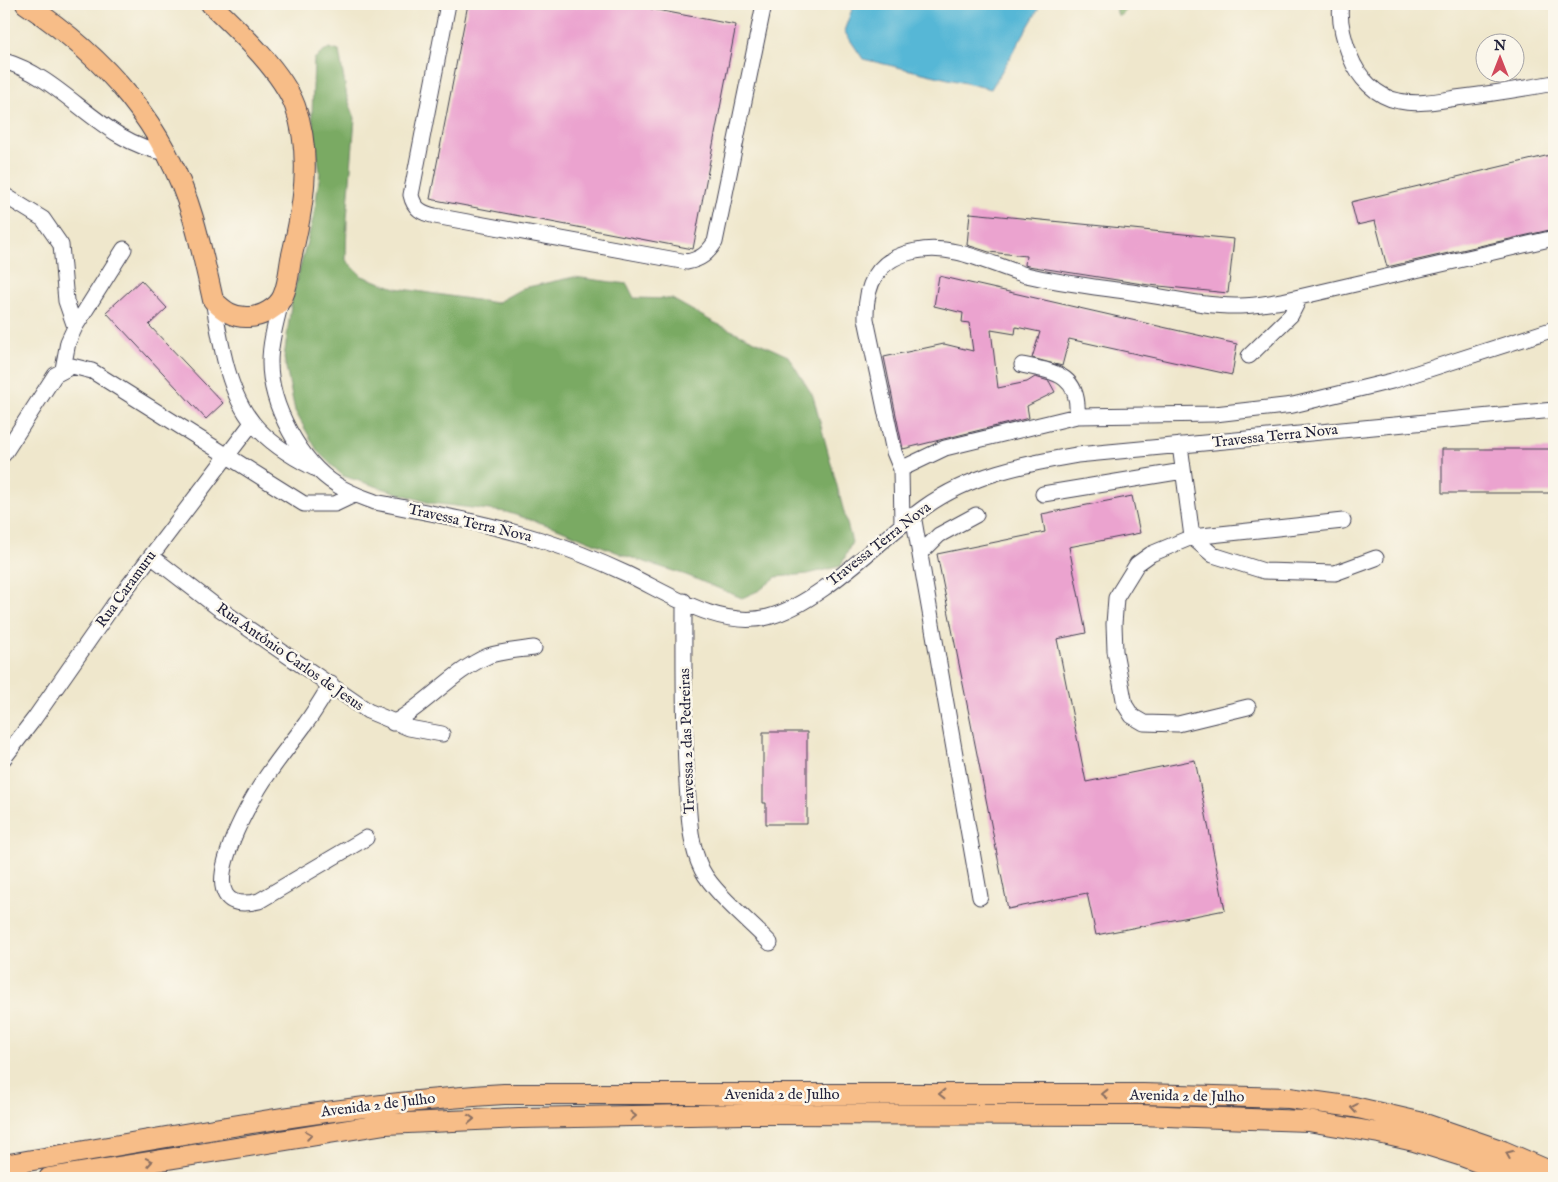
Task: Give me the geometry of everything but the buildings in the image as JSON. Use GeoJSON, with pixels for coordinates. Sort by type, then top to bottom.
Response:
{"type":"FeatureCollection","features":[{"type":"Feature","properties":{"kind":"main road"},"geometry":{"type":"LineString","coordinates":[[26,4],[78,41],[131,96],[167,153],[193,218],[213,300],[231,315],[252,317],[264,313],[283,297],[300,224],[305,186],[303,139],[295,106],[280,77],[216,5]]}},
{"type":"Feature","properties":{"kind":"main road","name":"Avenida 2 de Julho"},"geometry":{"type":"LineString","coordinates":[[4,1165],[283,1117],[404,1101],[504,1094],[1143,1094],[1289,1098],[1362,1109],[1459,1135],[1554,1173]]}},
{"type":"Feature","properties":{"kind":"main road","name":"Avenida 2 de Julho"},"geometry":{"type":"LineString","coordinates":[[49,1178],[386,1124],[500,1118],[746,1114],[1139,1115],[1308,1121],[1372,1131],[1414,1141],[1520,1178]]}},
{"type":"Feature","properties":{"kind":"street"},"geometry":{"type":"LineString","coordinates":[[448,4],[411,195],[413,204],[422,212],[435,216],[687,262],[700,260],[708,253],[715,242],[764,4]]}},
{"type":"Feature","properties":{"kind":"street"},"geometry":{"type":"LineString","coordinates":[[1341,4],[1340,11],[1344,39],[1354,67],[1377,92],[1397,101],[1420,103],[1554,83]]}},
{"type":"Feature","properties":{"kind":"street"},"geometry":{"type":"LineString","coordinates":[[4,60],[24,67],[42,78],[122,139],[139,147],[167,153]]}},
{"type":"Feature","properties":{"kind":"street"},"geometry":{"type":"LineString","coordinates":[[4,195],[43,219],[61,245],[66,301],[75,328]]}},
{"type":"Feature","properties":{"kind":"street"},"geometry":{"type":"LineString","coordinates":[[980,897],[920,554],[908,520],[901,469],[894,452],[866,319],[866,301],[876,273],[890,260],[917,250],[932,250],[967,255],[1025,274],[1063,282],[1221,305],[1260,304],[1300,297],[1554,238]]}},
{"type":"Feature","properties":{"kind":"street"},"geometry":{"type":"LineString","coordinates":[[63,369],[68,342],[75,328],[124,249]]}},
{"type":"Feature","properties":{"kind":"street"},"geometry":{"type":"LineString","coordinates":[[283,297],[271,344],[270,362],[276,400],[298,444],[320,471]]}},
{"type":"Feature","properties":{"kind":"street"},"geometry":{"type":"LineString","coordinates":[[1248,356],[1292,315],[1300,297]]}},
{"type":"Feature","properties":{"kind":"street"},"geometry":{"type":"LineString","coordinates":[[213,300],[221,344],[231,378],[240,401],[252,423],[281,450],[320,471]]}},
{"type":"Feature","properties":{"kind":"street"},"geometry":{"type":"LineString","coordinates":[[901,469],[945,448],[1077,416],[1215,414],[1293,405],[1392,381],[1554,329]]}},
{"type":"Feature","properties":{"kind":"street"},"geometry":{"type":"LineString","coordinates":[[1022,365],[1056,372],[1071,384],[1078,400],[1077,416]]}},
{"type":"Feature","properties":{"kind":"street"},"geometry":{"type":"LineString","coordinates":[[4,454],[55,375],[63,369],[72,366],[92,371],[304,504],[335,504],[354,495]]}},
{"type":"Feature","properties":{"kind":"street"},"geometry":{"type":"LineString","coordinates":[[1530,411],[1554,404]]}},
{"type":"Feature","properties":{"kind":"street","name":"Travessa Terra Nova"},"geometry":{"type":"LineString","coordinates":[[320,471],[336,485],[354,495],[375,502],[510,531],[542,540],[599,562],[684,601],[730,618],[757,619],[781,613],[817,594],[908,520],[956,489],[1011,468],[1077,455],[1554,410]]}},
{"type":"Feature","properties":{"kind":"street","name":"Rua Caramuru"},"geometry":{"type":"LineString","coordinates":[[4,758],[151,556],[252,423]]}},
{"type":"Feature","properties":{"kind":"street"},"geometry":{"type":"LineString","coordinates":[[1180,445],[1192,537],[1213,555],[1264,571],[1334,573],[1376,558]]}},
{"type":"Feature","properties":{"kind":"street"},"geometry":{"type":"LineString","coordinates":[[1043,494],[1183,471]]}},
{"type":"Feature","properties":{"kind":"street"},"geometry":{"type":"LineString","coordinates":[[920,554],[940,534],[976,515]]}},
{"type":"Feature","properties":{"kind":"street"},"geometry":{"type":"LineString","coordinates":[[1248,707],[1178,724],[1144,723],[1132,716],[1125,705],[1115,651],[1114,624],[1116,598],[1137,564],[1151,554],[1192,537],[1342,521]]}},
{"type":"Feature","properties":{"kind":"street","name":"Rua Antônio Carlos de Jesus"},"geometry":{"type":"LineString","coordinates":[[151,556],[217,607],[368,711],[393,723],[427,733],[442,734]]}},
{"type":"Feature","properties":{"kind":"street","name":"Travessa 2 das Pedreiras"},"geometry":{"type":"LineString","coordinates":[[684,601],[684,743],[690,828],[697,857],[703,872],[770,942]]}},
{"type":"Feature","properties":{"kind":"street"},"geometry":{"type":"LineString","coordinates":[[393,723],[423,704],[464,670],[479,661],[490,656],[534,648]]}},
{"type":"Feature","properties":{"kind":"street"},"geometry":{"type":"LineString","coordinates":[[331,684],[307,722],[259,788],[236,833],[222,876],[224,894],[229,900],[238,903],[258,901],[366,838]]}},
{"type":"Feature","properties":{"kind":"green space"},"geometry":{"type":"Polygon","coordinates":[[[1113,4],[1133,4],[1119,17],[1113,4]]]}},
{"type":"Feature","properties":{"kind":"green space"},"geometry":{"type":"Polygon","coordinates":[[[329,48],[339,51],[347,97],[355,118],[347,219],[346,260],[362,276],[396,288],[496,303],[523,288],[574,277],[627,284],[634,298],[672,299],[713,322],[788,356],[813,396],[852,542],[841,566],[808,574],[776,577],[760,590],[742,598],[686,575],[626,556],[557,528],[506,512],[430,503],[343,476],[318,452],[295,411],[284,358],[292,298],[314,215],[320,173],[312,115],[314,59],[329,48]]]}},
{"type":"Feature","properties":{"kind":"water"},"geometry":{"type":"Polygon","coordinates":[[[854,4],[1037,4],[1038,10],[991,89],[863,59],[844,31],[854,4]]]}}]}
